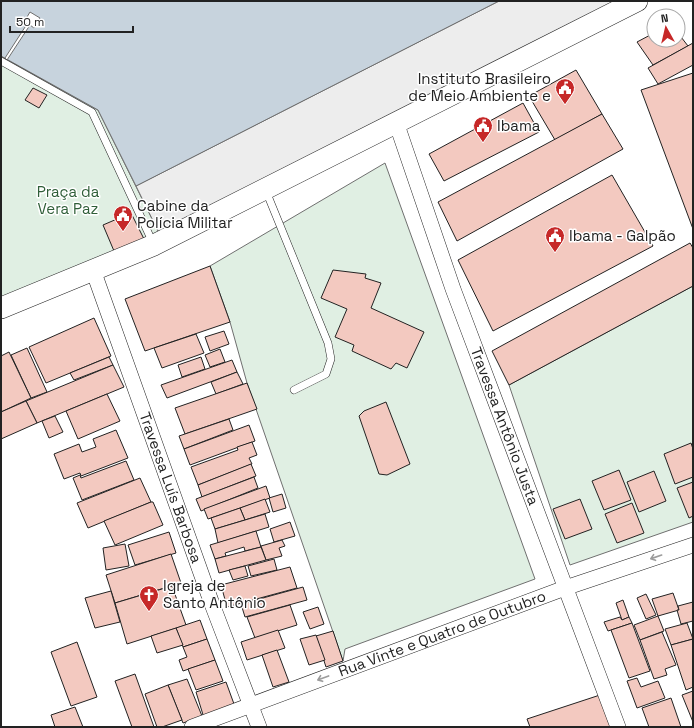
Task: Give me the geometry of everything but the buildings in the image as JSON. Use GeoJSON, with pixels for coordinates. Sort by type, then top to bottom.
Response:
{"type":"FeatureCollection","features":[{"type":"Feature","properties":{"kind":"street"},"geometry":{"type":"LineString","coordinates":[[1,308],[93,270],[156,248],[265,189],[637,1]]}},
{"type":"Feature","properties":{"kind":"street","name":"Travessa Antônio Justa"},"geometry":{"type":"LineString","coordinates":[[396,122],[453,289],[618,727]]}},
{"type":"Feature","properties":{"kind":"street","name":"Travessa Luís Barbosa"},"geometry":{"type":"LineString","coordinates":[[93,270],[212,604],[259,727]]}},
{"type":"Feature","properties":{"kind":"street","name":"Rua Vinte e Quatro de Outubro"},"geometry":{"type":"LineString","coordinates":[[192,727],[565,588],[693,545]]}},
{"type":"Feature","properties":{"kind":"lane"},"geometry":{"type":"LineString","coordinates":[[1,61],[92,112],[156,248]]}},
{"type":"Feature","properties":{"kind":"lane"},"geometry":{"type":"LineString","coordinates":[[265,189],[328,343],[331,359],[326,374],[294,390]]}},
{"type":"Feature","properties":{"kind":"green space","name":"Praça da Vera Paz"},"geometry":{"type":"Polygon","coordinates":[[[1,56],[98,110],[160,235],[1,302],[1,56]]]}},
{"type":"Feature","properties":{"kind":"green space"},"geometry":{"type":"Polygon","coordinates":[[[385,163],[535,579],[345,649],[343,661],[247,383],[230,322],[210,266],[385,163]]]}},
{"type":"Feature","properties":{"kind":"green space"},"geometry":{"type":"Polygon","coordinates":[[[693,286],[693,522],[570,565],[509,385],[693,286]]]}},
{"type":"Feature","properties":{"kind":"shaded area"},"geometry":{"type":"Polygon","coordinates":[[[1,1],[499,1],[136,186],[98,110],[1,56],[1,1]]]}},
{"type":"Feature","properties":{"kind":"shaded area"},"geometry":{"type":"Polygon","coordinates":[[[499,1],[624,1],[160,235],[136,186],[499,1]]]}},
{"type":"Feature","properties":{"kind":"pier"},"geometry":{"type":"Polygon","coordinates":[[[30,12],[40,18],[34,28],[30,25],[7,60],[5,58],[27,24],[24,22],[30,12]]]}},
{"type":"Feature","properties":{"kind":"place","name":"Instituto Brasileiro de Meio Ambiente e"},"geometry":{"type":"Point","coordinates":[565,105]}},
{"type":"Feature","properties":{"kind":"place","name":"Ibama"},"geometry":{"type":"Point","coordinates":[483,143]}},
{"type":"Feature","properties":{"kind":"place","name":"Cabine da Polícia Militar"},"geometry":{"type":"Point","coordinates":[123,232]}},
{"type":"Feature","properties":{"kind":"place","name":"Ibama - Galpão"},"geometry":{"type":"Point","coordinates":[555,253]}},
{"type":"Feature","properties":{"kind":"place","name":"Igreja de Santo Antônio"},"geometry":{"type":"Point","coordinates":[149,612]}}]}
